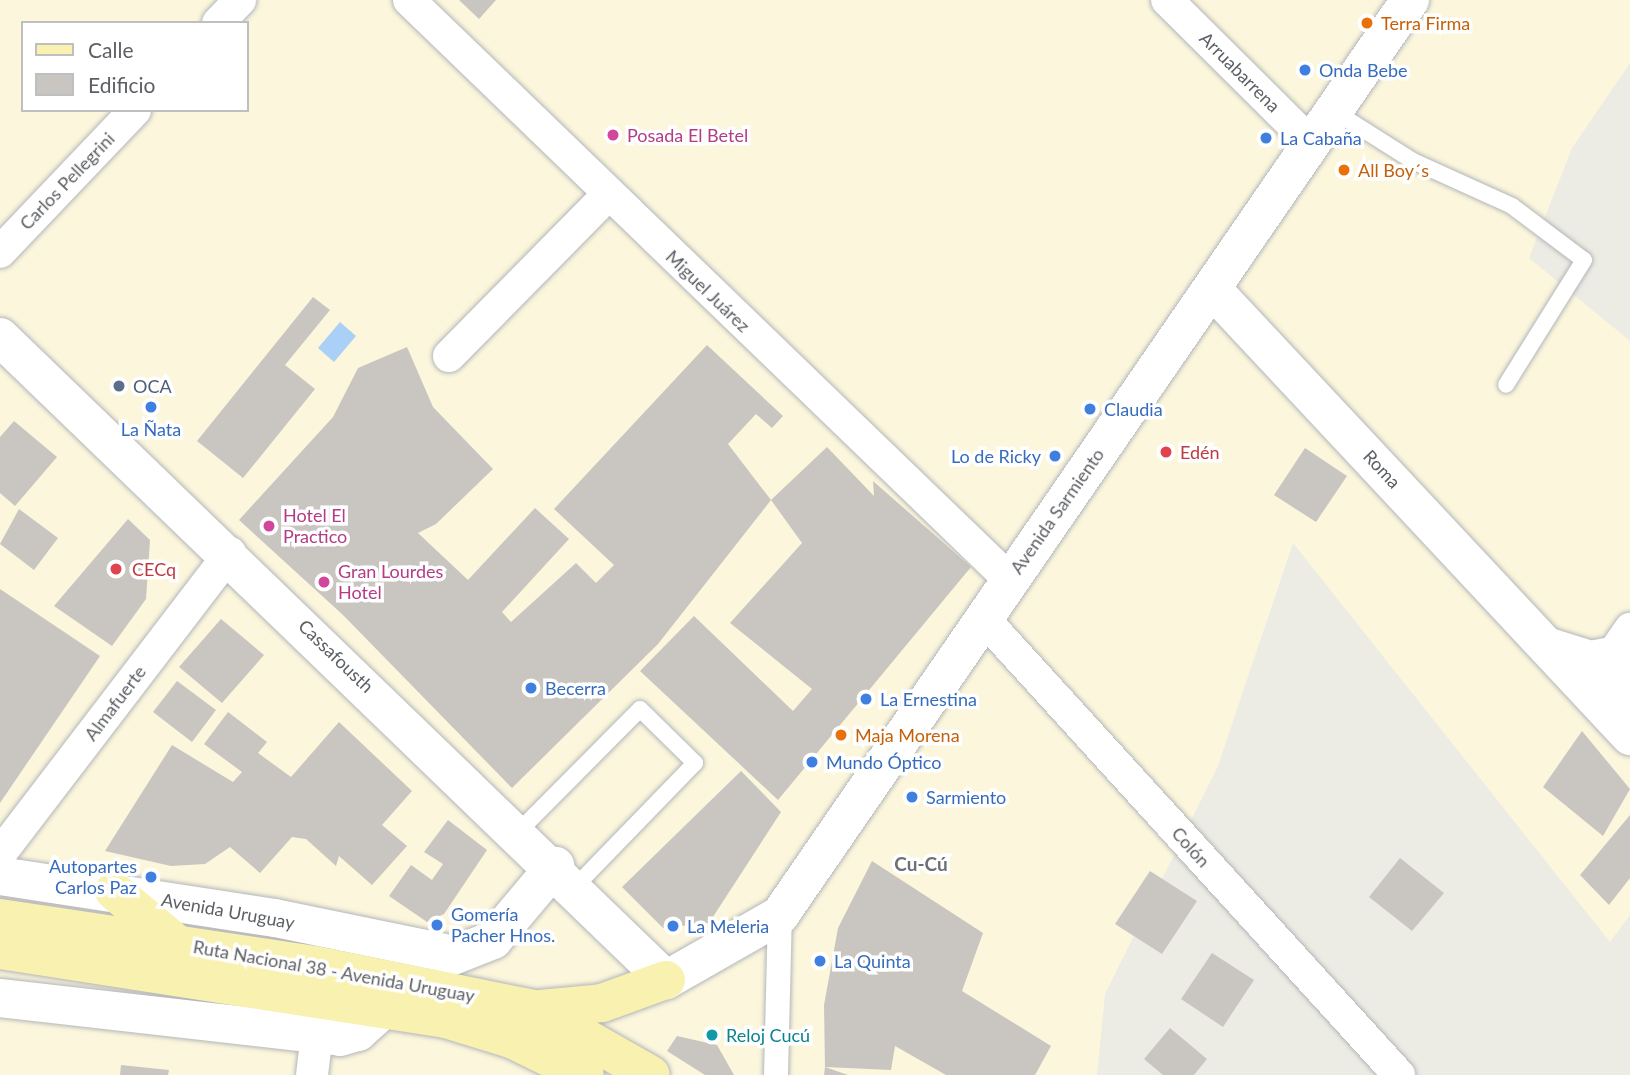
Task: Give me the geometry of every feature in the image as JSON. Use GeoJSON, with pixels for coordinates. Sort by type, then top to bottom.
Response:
{"type":"FeatureCollection","features":[{"type":"Feature","properties":{"kind":"main road","name":"Avenida Sarmiento"},"geometry":{"type":"LineString","coordinates":[[666,980],[780,915],[1009,579],[1213,290],[1410,0]]}},
{"type":"Feature","properties":{"kind":"main road","name":"Roma"},"geometry":{"type":"LineString","coordinates":[[1213,290],[1590,688],[1625,730]]}},
{"type":"Feature","properties":{"kind":"main road","name":"Cassafousth"},"geometry":{"type":"LineString","coordinates":[[0,337],[230,552],[565,876],[666,980]]}},
{"type":"Feature","properties":{"kind":"main road","name":"Roma"},"geometry":{"type":"LineString","coordinates":[[1552,648],[1591,660],[1621,643],[1625,730]]}},
{"type":"Feature","properties":{"kind":"main road","name":"Avenida Uruguay"},"geometry":{"type":"LineString","coordinates":[[0,876],[114,891],[455,955],[493,940],[565,876]]}},
{"type":"Feature","properties":{"kind":"main road"},"geometry":{"type":"LineString","coordinates":[[114,891],[176,943]]}},
{"type":"Feature","properties":{"kind":"main road","name":"Ruta Nacional 38 - Avenida Uruguay"},"geometry":{"type":"LineString","coordinates":[[0,918],[176,943],[535,1009],[653,1075]]}},
{"type":"Feature","properties":{"kind":"main road","name":"Ruta Nacional 38 - Avenida Uruguay"},"geometry":{"type":"LineString","coordinates":[[0,950],[402,1010],[511,1039],[586,1075]]}},
{"type":"Feature","properties":{"kind":"main road"},"geometry":{"type":"LineString","coordinates":[[0,998],[317,1034],[358,1032],[402,1010],[497,1017],[535,1009],[602,1003],[666,980]]}},
{"type":"Feature","properties":{"kind":"main road"},"geometry":{"type":"LineString","coordinates":[[653,1075],[637,1057],[627,1031],[642,1003],[666,980]]}},
{"type":"Feature","properties":{"kind":"street"},"geometry":{"type":"LineString","coordinates":[[220,21],[240,0]]}},
{"type":"Feature","properties":{"kind":"street","name":"Miguel Juárez"},"geometry":{"type":"LineString","coordinates":[[409,0],[608,195],[1009,579]]}},
{"type":"Feature","properties":{"kind":"street","name":"Arruabarrena"},"geometry":{"type":"LineString","coordinates":[[1167,0],[1312,145]]}},
{"type":"Feature","properties":{"kind":"street","name":"Carlos Pellegrini"},"geometry":{"type":"LineString","coordinates":[[0,252],[133,112]]}},
{"type":"Feature","properties":{"kind":"street"},"geometry":{"type":"LineString","coordinates":[[449,356],[608,195]]}},
{"type":"Feature","properties":{"kind":"street","name":"Almafuerte"},"geometry":{"type":"LineString","coordinates":[[0,854],[230,552]]}},
{"type":"Feature","properties":{"kind":"street","name":"Colón"},"geometry":{"type":"LineString","coordinates":[[984,619],[1399,1075]]}},
{"type":"Feature","properties":{"kind":"street"},"geometry":{"type":"LineString","coordinates":[[1590,688],[1621,643]]}},
{"type":"Feature","properties":{"kind":"street"},"geometry":{"type":"LineString","coordinates":[[776,1075],[780,915]]}},
{"type":"Feature","properties":{"kind":"street"},"geometry":{"type":"LineString","coordinates":[[312,1075],[317,1034]]}},
{"type":"Feature","properties":{"kind":"lane"},"geometry":{"type":"LineString","coordinates":[[1334,111],[1413,160],[1511,206],[1584,260],[1506,385]]}},
{"type":"Feature","properties":{"kind":"lane"},"geometry":{"type":"LineString","coordinates":[[518,832],[640,709],[650,718],[695,763],[565,876]]}},
{"type":"Feature","properties":{"kind":"shaded area"},"geometry":{"type":"Polygon","coordinates":[[[0,0],[1630,0],[1630,63],[1572,148],[1529,258],[1630,341],[1630,915],[1610,942],[1293,543],[1218,766],[1105,994],[1097,1075],[0,1075],[0,0]]]}},
{"type":"Feature","properties":{"kind":"water"},"geometry":{"type":"Polygon","coordinates":[[[340,322],[356,336],[334,362],[318,348],[340,322]]]}},
{"type":"Feature","properties":{"kind":"building"},"geometry":{"type":"Polygon","coordinates":[[[459,0],[496,0],[479,19],[459,0]]]}},
{"type":"Feature","properties":{"kind":"building"},"geometry":{"type":"Polygon","coordinates":[[[313,297],[330,310],[285,365],[315,389],[243,478],[197,441],[313,297]]]}},
{"type":"Feature","properties":{"kind":"building"},"geometry":{"type":"Polygon","coordinates":[[[707,345],[783,416],[772,428],[756,414],[728,444],[771,500],[658,644],[512,788],[343,615],[239,520],[333,417],[358,368],[407,347],[433,407],[493,469],[436,524],[418,533],[468,580],[535,508],[569,539],[502,612],[511,622],[576,563],[596,583],[614,565],[554,509],[707,345]]]}},
{"type":"Feature","properties":{"kind":"building"},"geometry":{"type":"Polygon","coordinates":[[[14,421],[57,457],[15,506],[0,493],[0,437],[14,421]]]}},
{"type":"Feature","properties":{"kind":"building"},"geometry":{"type":"Polygon","coordinates":[[[827,447],[874,496],[873,481],[971,567],[778,800],[640,671],[694,616],[793,711],[812,689],[730,623],[802,543],[771,500],[827,447]]]}},
{"type":"Feature","properties":{"kind":"building"},"geometry":{"type":"Polygon","coordinates":[[[1305,448],[1347,476],[1316,522],[1274,495],[1305,448]]]}},
{"type":"Feature","properties":{"kind":"building"},"geometry":{"type":"Polygon","coordinates":[[[19,509],[58,538],[34,570],[0,544],[19,509]]]}},
{"type":"Feature","properties":{"kind":"building","name":"CECq"},"geometry":{"type":"Polygon","coordinates":[[[128,519],[150,540],[146,599],[112,646],[54,606],[128,519]]]}},
{"type":"Feature","properties":{"kind":"building"},"geometry":{"type":"Polygon","coordinates":[[[0,589],[100,656],[0,803],[0,589]]]}},
{"type":"Feature","properties":{"kind":"building"},"geometry":{"type":"Polygon","coordinates":[[[221,619],[264,655],[222,703],[179,667],[221,619]]]}},
{"type":"Feature","properties":{"kind":"building"},"geometry":{"type":"Polygon","coordinates":[[[177,681],[216,710],[192,742],[153,712],[177,681]]]}},
{"type":"Feature","properties":{"kind":"building"},"geometry":{"type":"Polygon","coordinates":[[[228,712],[267,742],[258,753],[291,777],[339,722],[412,791],[382,825],[407,846],[372,885],[339,856],[336,866],[306,839],[292,837],[260,873],[230,847],[205,864],[171,866],[105,851],[172,745],[233,782],[242,772],[204,744],[228,712]]]}},
{"type":"Feature","properties":{"kind":"building"},"geometry":{"type":"Polygon","coordinates":[[[1582,731],[1630,789],[1603,836],[1543,787],[1582,731]]]}},
{"type":"Feature","properties":{"kind":"building"},"geometry":{"type":"Polygon","coordinates":[[[741,771],[781,812],[709,923],[663,928],[622,887],[741,771]]]}},
{"type":"Feature","properties":{"kind":"building"},"geometry":{"type":"Polygon","coordinates":[[[1630,815],[1630,878],[1609,905],[1580,875],[1630,815]]]}},
{"type":"Feature","properties":{"kind":"building"},"geometry":{"type":"Polygon","coordinates":[[[448,820],[487,850],[444,914],[427,922],[389,896],[411,865],[432,880],[443,864],[424,852],[448,820]]]}},
{"type":"Feature","properties":{"kind":"building"},"geometry":{"type":"Polygon","coordinates":[[[1400,858],[1444,893],[1412,931],[1369,897],[1400,858]]]}},
{"type":"Feature","properties":{"kind":"building"},"geometry":{"type":"Polygon","coordinates":[[[872,861],[983,933],[962,991],[1051,1046],[1035,1075],[946,1075],[895,1046],[891,1070],[825,1067],[824,1005],[838,928],[872,861]]]}},
{"type":"Feature","properties":{"kind":"building"},"geometry":{"type":"Polygon","coordinates":[[[1150,871],[1197,901],[1162,954],[1115,924],[1150,871]]]}},
{"type":"Feature","properties":{"kind":"building"},"geometry":{"type":"Polygon","coordinates":[[[1212,953],[1254,980],[1223,1027],[1181,999],[1212,953]]]}},
{"type":"Feature","properties":{"kind":"building"},"geometry":{"type":"Polygon","coordinates":[[[1170,1028],[1207,1059],[1194,1075],[1163,1075],[1144,1059],[1170,1028]]]}},
{"type":"Feature","properties":{"kind":"building"},"geometry":{"type":"Polygon","coordinates":[[[677,1036],[717,1045],[734,1075],[705,1075],[667,1051],[677,1036]]]}},
{"type":"Feature","properties":{"kind":"building"},"geometry":{"type":"Polygon","coordinates":[[[121,1065],[169,1070],[168,1075],[120,1075],[121,1065]]]}},
{"type":"Feature","properties":{"kind":"building"},"geometry":{"type":"Polygon","coordinates":[[[825,1067],[848,1075],[824,1075],[825,1067]]]}},
{"type":"Feature","properties":{"kind":"place","name":"Terra Firma"},"geometry":{"type":"Point","coordinates":[1367,23]}},
{"type":"Feature","properties":{"kind":"place","name":"Onda Bebe"},"geometry":{"type":"Point","coordinates":[1305,70]}},
{"type":"Feature","properties":{"kind":"place","name":"Posada El Betel"},"geometry":{"type":"Point","coordinates":[613,135]}},
{"type":"Feature","properties":{"kind":"place","name":"La Cabaña"},"geometry":{"type":"Point","coordinates":[1266,138]}},
{"type":"Feature","properties":{"kind":"place","name":"All Boy´s"},"geometry":{"type":"Point","coordinates":[1344,170]}},
{"type":"Feature","properties":{"kind":"place","name":"OCA"},"geometry":{"type":"Point","coordinates":[119,386]}},
{"type":"Feature","properties":{"kind":"place","name":"La Ñata"},"geometry":{"type":"Point","coordinates":[151,407]}},
{"type":"Feature","properties":{"kind":"place","name":"Claudia"},"geometry":{"type":"Point","coordinates":[1090,409]}},
{"type":"Feature","properties":{"kind":"place","name":"Edén"},"geometry":{"type":"Point","coordinates":[1166,452]}},
{"type":"Feature","properties":{"kind":"place","name":"Lo de Ricky"},"geometry":{"type":"Point","coordinates":[1055,456]}},
{"type":"Feature","properties":{"kind":"place","name":"Hotel El Practico"},"geometry":{"type":"Point","coordinates":[269,526]}},
{"type":"Feature","properties":{"kind":"place","name":"CECq"},"geometry":{"type":"Point","coordinates":[116,569]}},
{"type":"Feature","properties":{"kind":"place","name":"Gran Lourdes Hotel"},"geometry":{"type":"Point","coordinates":[324,582]}},
{"type":"Feature","properties":{"kind":"place","name":"Becerra"},"geometry":{"type":"Point","coordinates":[531,688]}},
{"type":"Feature","properties":{"kind":"place","name":"La Ernestina"},"geometry":{"type":"Point","coordinates":[866,699]}},
{"type":"Feature","properties":{"kind":"place","name":"Maja Morena"},"geometry":{"type":"Point","coordinates":[841,735]}},
{"type":"Feature","properties":{"kind":"place","name":"Mundo Óptico"},"geometry":{"type":"Point","coordinates":[812,762]}},
{"type":"Feature","properties":{"kind":"place","name":"Sarmiento"},"geometry":{"type":"Point","coordinates":[912,797]}},
{"type":"Feature","properties":{"kind":"place","name":"Autopartes Carlos Paz"},"geometry":{"type":"Point","coordinates":[151,877]}},
{"type":"Feature","properties":{"kind":"place","name":"Gomería Pacher Hnos."},"geometry":{"type":"Point","coordinates":[437,925]}},
{"type":"Feature","properties":{"kind":"place","name":"La Meleria"},"geometry":{"type":"Point","coordinates":[673,926]}},
{"type":"Feature","properties":{"kind":"place","name":"La Quinta"},"geometry":{"type":"Point","coordinates":[820,961]}},
{"type":"Feature","properties":{"kind":"place","name":"Reloj Cucú"},"geometry":{"type":"Point","coordinates":[712,1035]}},
{"type":"Feature","properties":{"kind":"district","name":"Cu-Cú"},"geometry":{"type":"Point","coordinates":[921,864]}}]}
